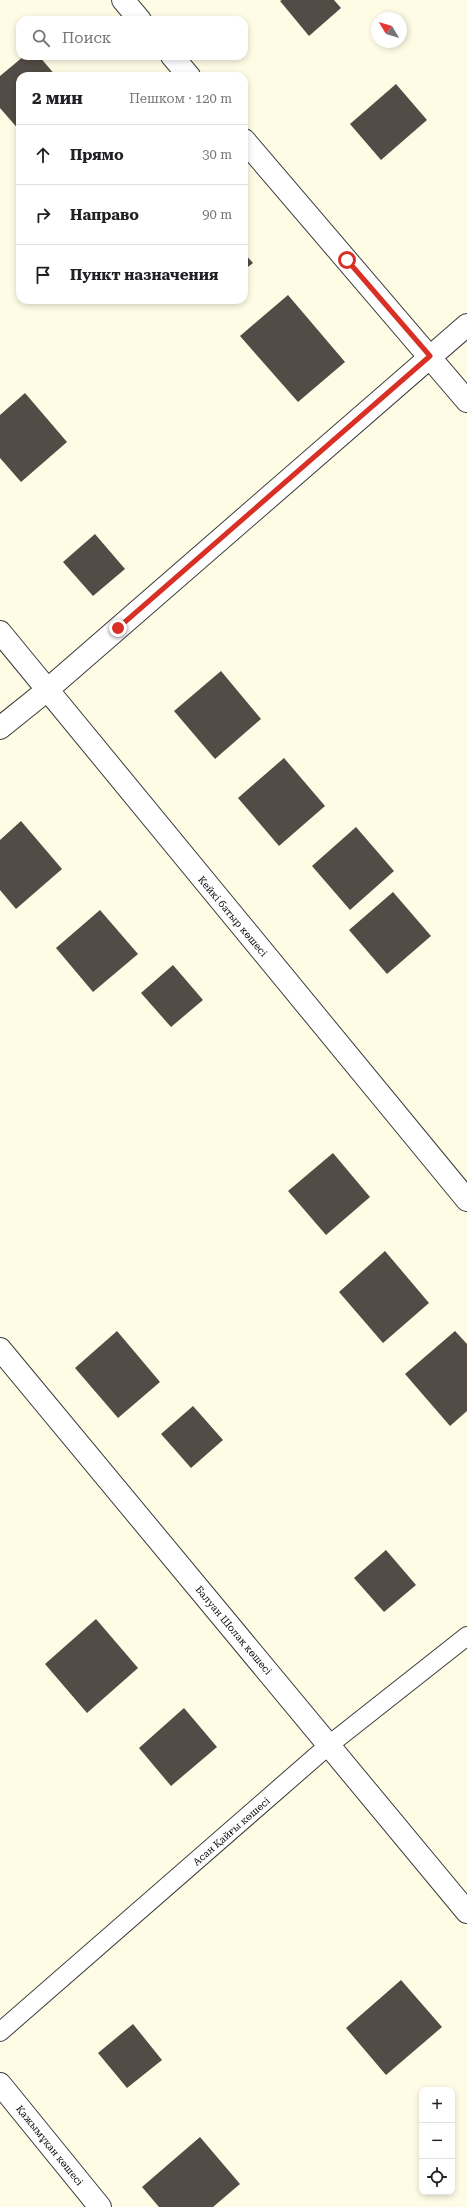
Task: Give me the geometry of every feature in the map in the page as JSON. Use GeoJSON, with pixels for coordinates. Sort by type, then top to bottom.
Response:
{"type":"FeatureCollection","features":[{"type":"Feature","properties":{"kind":"street"},"geometry":{"type":"LineString","coordinates":[[123,0],[137,16]]}},
{"type":"Feature","properties":{"kind":"street"},"geometry":{"type":"LineString","coordinates":[[175,60],[186,72]]}},
{"type":"Feature","properties":{"kind":"street"},"geometry":{"type":"LineString","coordinates":[[248,145],[467,401]]}},
{"type":"Feature","properties":{"kind":"street"},"geometry":{"type":"LineString","coordinates":[[0,728],[46,691],[467,325]]}},
{"type":"Feature","properties":{"kind":"street","name":"Кейкі батыр көшесі"},"geometry":{"type":"LineString","coordinates":[[0,632],[46,691],[467,1200]]}},
{"type":"Feature","properties":{"kind":"street","name":"Балуан Шолақ көшесі"},"geometry":{"type":"LineString","coordinates":[[0,1348],[467,1912]]}},
{"type":"Feature","properties":{"kind":"street","name":"Қажымұқан көшесі"},"geometry":{"type":"LineString","coordinates":[[0,2084],[100,2207]]}},
{"type":"Feature","properties":{"kind":"lane","name":"Асан Қайғы көшесі"},"geometry":{"type":"LineString","coordinates":[[0,2032],[329,1745],[467,1636]]}},
{"type":"Feature","properties":{"kind":"building"},"geometry":{"type":"Polygon","coordinates":[[[334,0],[341,8],[309,36],[280,1],[334,0]]]}},
{"type":"Feature","properties":{"kind":"building"},"geometry":{"type":"Polygon","coordinates":[[[19,60],[42,60],[53,72],[16,72],[16,126],[0,108],[0,76],[19,60]]]}},
{"type":"Feature","properties":{"kind":"building"},"geometry":{"type":"Polygon","coordinates":[[[396,84],[427,120],[381,160],[350,124],[396,84]]]}},
{"type":"Feature","properties":{"kind":"building"},"geometry":{"type":"Polygon","coordinates":[[[248,257],[253,263],[248,267],[248,257]]]}},
{"type":"Feature","properties":{"kind":"building"},"geometry":{"type":"Polygon","coordinates":[[[288,295],[345,362],[298,402],[240,336],[288,295]]]}},
{"type":"Feature","properties":{"kind":"building"},"geometry":{"type":"Polygon","coordinates":[[[25,393],[67,442],[21,482],[0,458],[0,415],[25,393]]]}},
{"type":"Feature","properties":{"kind":"building"},"geometry":{"type":"Polygon","coordinates":[[[95,534],[125,569],[93,596],[63,562],[95,534]]]}},
{"type":"Feature","properties":{"kind":"building"},"geometry":{"type":"Polygon","coordinates":[[[221,671],[261,719],[215,759],[174,711],[221,671]]]}},
{"type":"Feature","properties":{"kind":"building"},"geometry":{"type":"Polygon","coordinates":[[[284,758],[325,806],[279,846],[238,798],[284,758]]]}},
{"type":"Feature","properties":{"kind":"building"},"geometry":{"type":"Polygon","coordinates":[[[21,821],[62,869],[16,909],[0,890],[0,840],[21,821]]]}},
{"type":"Feature","properties":{"kind":"building"},"geometry":{"type":"Polygon","coordinates":[[[356,827],[394,871],[350,910],[312,866],[356,827]]]}},
{"type":"Feature","properties":{"kind":"building"},"geometry":{"type":"Polygon","coordinates":[[[393,892],[431,936],[387,974],[349,930],[393,892]]]}},
{"type":"Feature","properties":{"kind":"building"},"geometry":{"type":"Polygon","coordinates":[[[100,910],[138,954],[93,992],[56,948],[100,910]]]}},
{"type":"Feature","properties":{"kind":"building"},"geometry":{"type":"Polygon","coordinates":[[[173,965],[203,1000],[171,1027],[141,993],[173,965]]]}},
{"type":"Feature","properties":{"kind":"building"},"geometry":{"type":"Polygon","coordinates":[[[333,1153],[370,1197],[326,1235],[288,1191],[333,1153]]]}},
{"type":"Feature","properties":{"kind":"building"},"geometry":{"type":"Polygon","coordinates":[[[385,1251],[429,1303],[383,1343],[339,1292],[385,1251]]]}},
{"type":"Feature","properties":{"kind":"building"},"geometry":{"type":"Polygon","coordinates":[[[117,1331],[160,1382],[118,1418],[75,1368],[117,1331]]]}},
{"type":"Feature","properties":{"kind":"building"},"geometry":{"type":"Polygon","coordinates":[[[455,1331],[467,1344],[467,1411],[450,1426],[405,1374],[455,1331]]]}},
{"type":"Feature","properties":{"kind":"building"},"geometry":{"type":"Polygon","coordinates":[[[193,1406],[223,1440],[191,1468],[161,1434],[193,1406]]]}},
{"type":"Feature","properties":{"kind":"building"},"geometry":{"type":"Polygon","coordinates":[[[386,1550],[416,1585],[384,1612],[354,1578],[386,1550]]]}},
{"type":"Feature","properties":{"kind":"building"},"geometry":{"type":"Polygon","coordinates":[[[96,1619],[138,1668],[87,1713],[45,1664],[96,1619]]]}},
{"type":"Feature","properties":{"kind":"building"},"geometry":{"type":"Polygon","coordinates":[[[184,1708],[217,1747],[171,1786],[139,1748],[184,1708]]]}},
{"type":"Feature","properties":{"kind":"building"},"geometry":{"type":"Polygon","coordinates":[[[401,1980],[442,2027],[386,2075],[346,2028],[401,1980]]]}},
{"type":"Feature","properties":{"kind":"building"},"geometry":{"type":"Polygon","coordinates":[[[133,2024],[162,2060],[127,2088],[98,2053],[133,2024]]]}},
{"type":"Feature","properties":{"kind":"building"},"geometry":{"type":"Polygon","coordinates":[[[200,2137],[240,2184],[213,2207],[159,2207],[142,2187],[200,2137]]]}},
{"type":"Feature","properties":{"kind":"route"},"geometry":{"type":"LineString","coordinates":[[118,628],[430,356],[347,260]]}}]}
